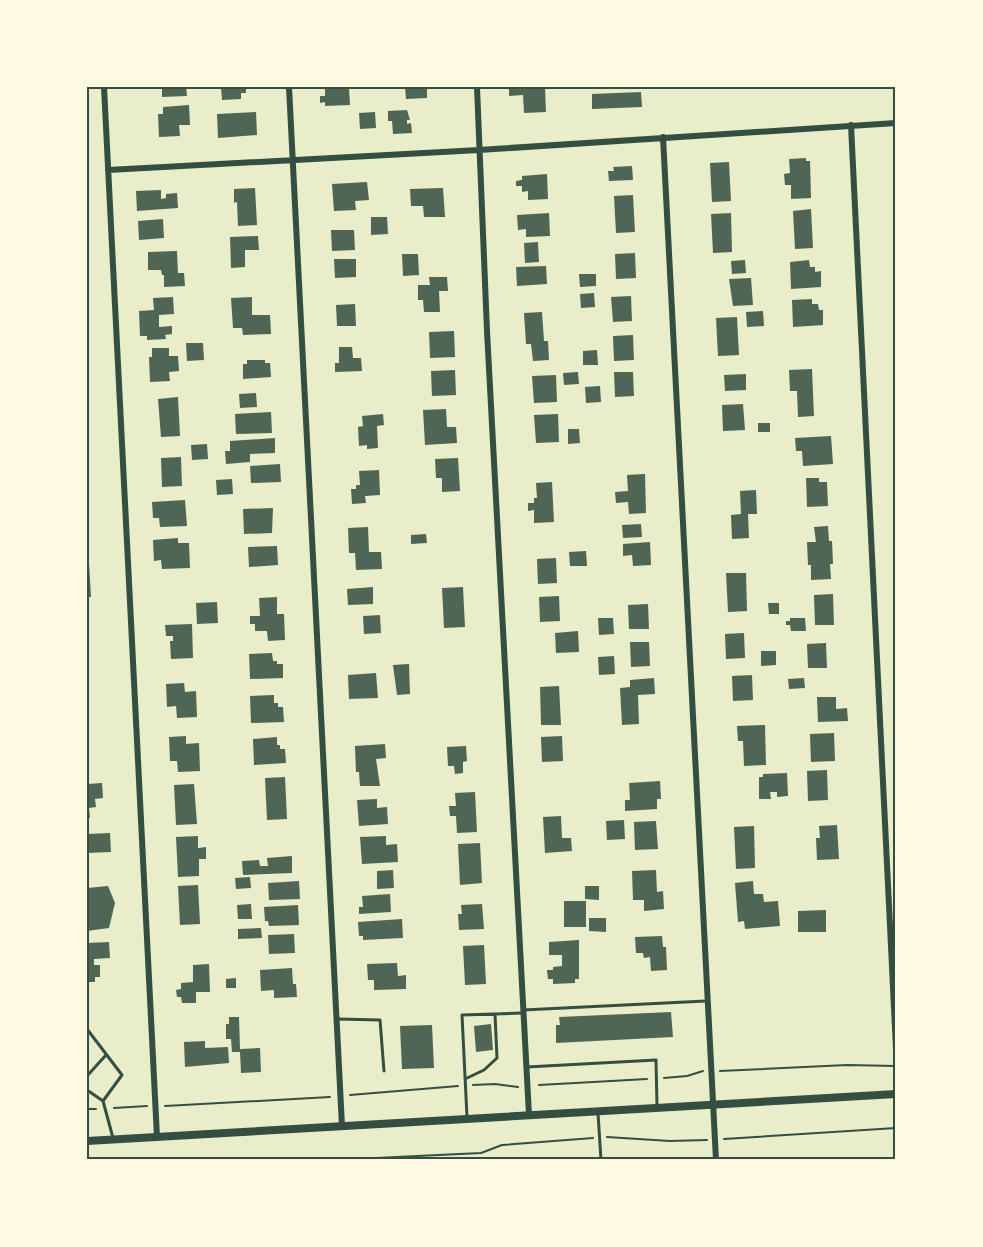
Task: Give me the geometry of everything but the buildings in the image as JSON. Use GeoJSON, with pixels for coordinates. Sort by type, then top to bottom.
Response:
{"type":"FeatureCollection","features":[{"type":"Feature","properties":{"kind":"main road"},"geometry":{"type":"LineString","coordinates":[[87,1141],[896,1094]]}},
{"type":"Feature","properties":{"kind":"street"},"geometry":{"type":"LineString","coordinates":[[104,87],[158,1137]]}},
{"type":"Feature","properties":{"kind":"street"},"geometry":{"type":"LineString","coordinates":[[289,87],[342,1126]]}},
{"type":"Feature","properties":{"kind":"street"},"geometry":{"type":"LineString","coordinates":[[477,87],[529,1115]]}},
{"type":"Feature","properties":{"kind":"street"},"geometry":{"type":"LineString","coordinates":[[108,170],[479,150],[896,123]]}},
{"type":"Feature","properties":{"kind":"street"},"geometry":{"type":"LineString","coordinates":[[851,125],[896,1049]]}},
{"type":"Feature","properties":{"kind":"street"},"geometry":{"type":"LineString","coordinates":[[663,137],[716,1160]]}},
{"type":"Feature","properties":{"kind":"lane"},"geometry":{"type":"LineString","coordinates":[[467,1119],[462,1015],[706,1001]]}},
{"type":"Feature","properties":{"kind":"lane"},"geometry":{"type":"LineString","coordinates":[[465,1079],[484,1070],[496,1058],[495,1013]]}},
{"type":"Feature","properties":{"kind":"lane"},"geometry":{"type":"LineString","coordinates":[[336,1019],[380,1020],[384,1071]]}},
{"type":"Feature","properties":{"kind":"lane"},"geometry":{"type":"LineString","coordinates":[[87,1029],[122,1075],[104,1101]]}},
{"type":"Feature","properties":{"kind":"lane"},"geometry":{"type":"LineString","coordinates":[[87,1076],[106,1054]]}},
{"type":"Feature","properties":{"kind":"lane"},"geometry":{"type":"LineString","coordinates":[[525,1068],[656,1060],[657,1108]]}},
{"type":"Feature","properties":{"kind":"lane"},"geometry":{"type":"LineString","coordinates":[[87,1090],[104,1101],[114,1140]]}},
{"type":"Feature","properties":{"kind":"lane"},"geometry":{"type":"LineString","coordinates":[[598,1111],[601,1160]]}},
{"type":"Feature","properties":{"kind":"path"},"geometry":{"type":"LineString","coordinates":[[87,1109],[340,1096],[495,1084],[516,1087],[687,1076],[701,1071],[847,1065],[896,1066]]}},
{"type":"Feature","properties":{"kind":"path"},"geometry":{"type":"LineString","coordinates":[[725,1139],[896,1128]]}},
{"type":"Feature","properties":{"kind":"path"},"geometry":{"type":"LineString","coordinates":[[614,1137],[669,1142],[704,1140]]}},
{"type":"Feature","properties":{"kind":"path"},"geometry":{"type":"LineString","coordinates":[[333,1160],[481,1153],[502,1145],[583,1138]]}}]}
